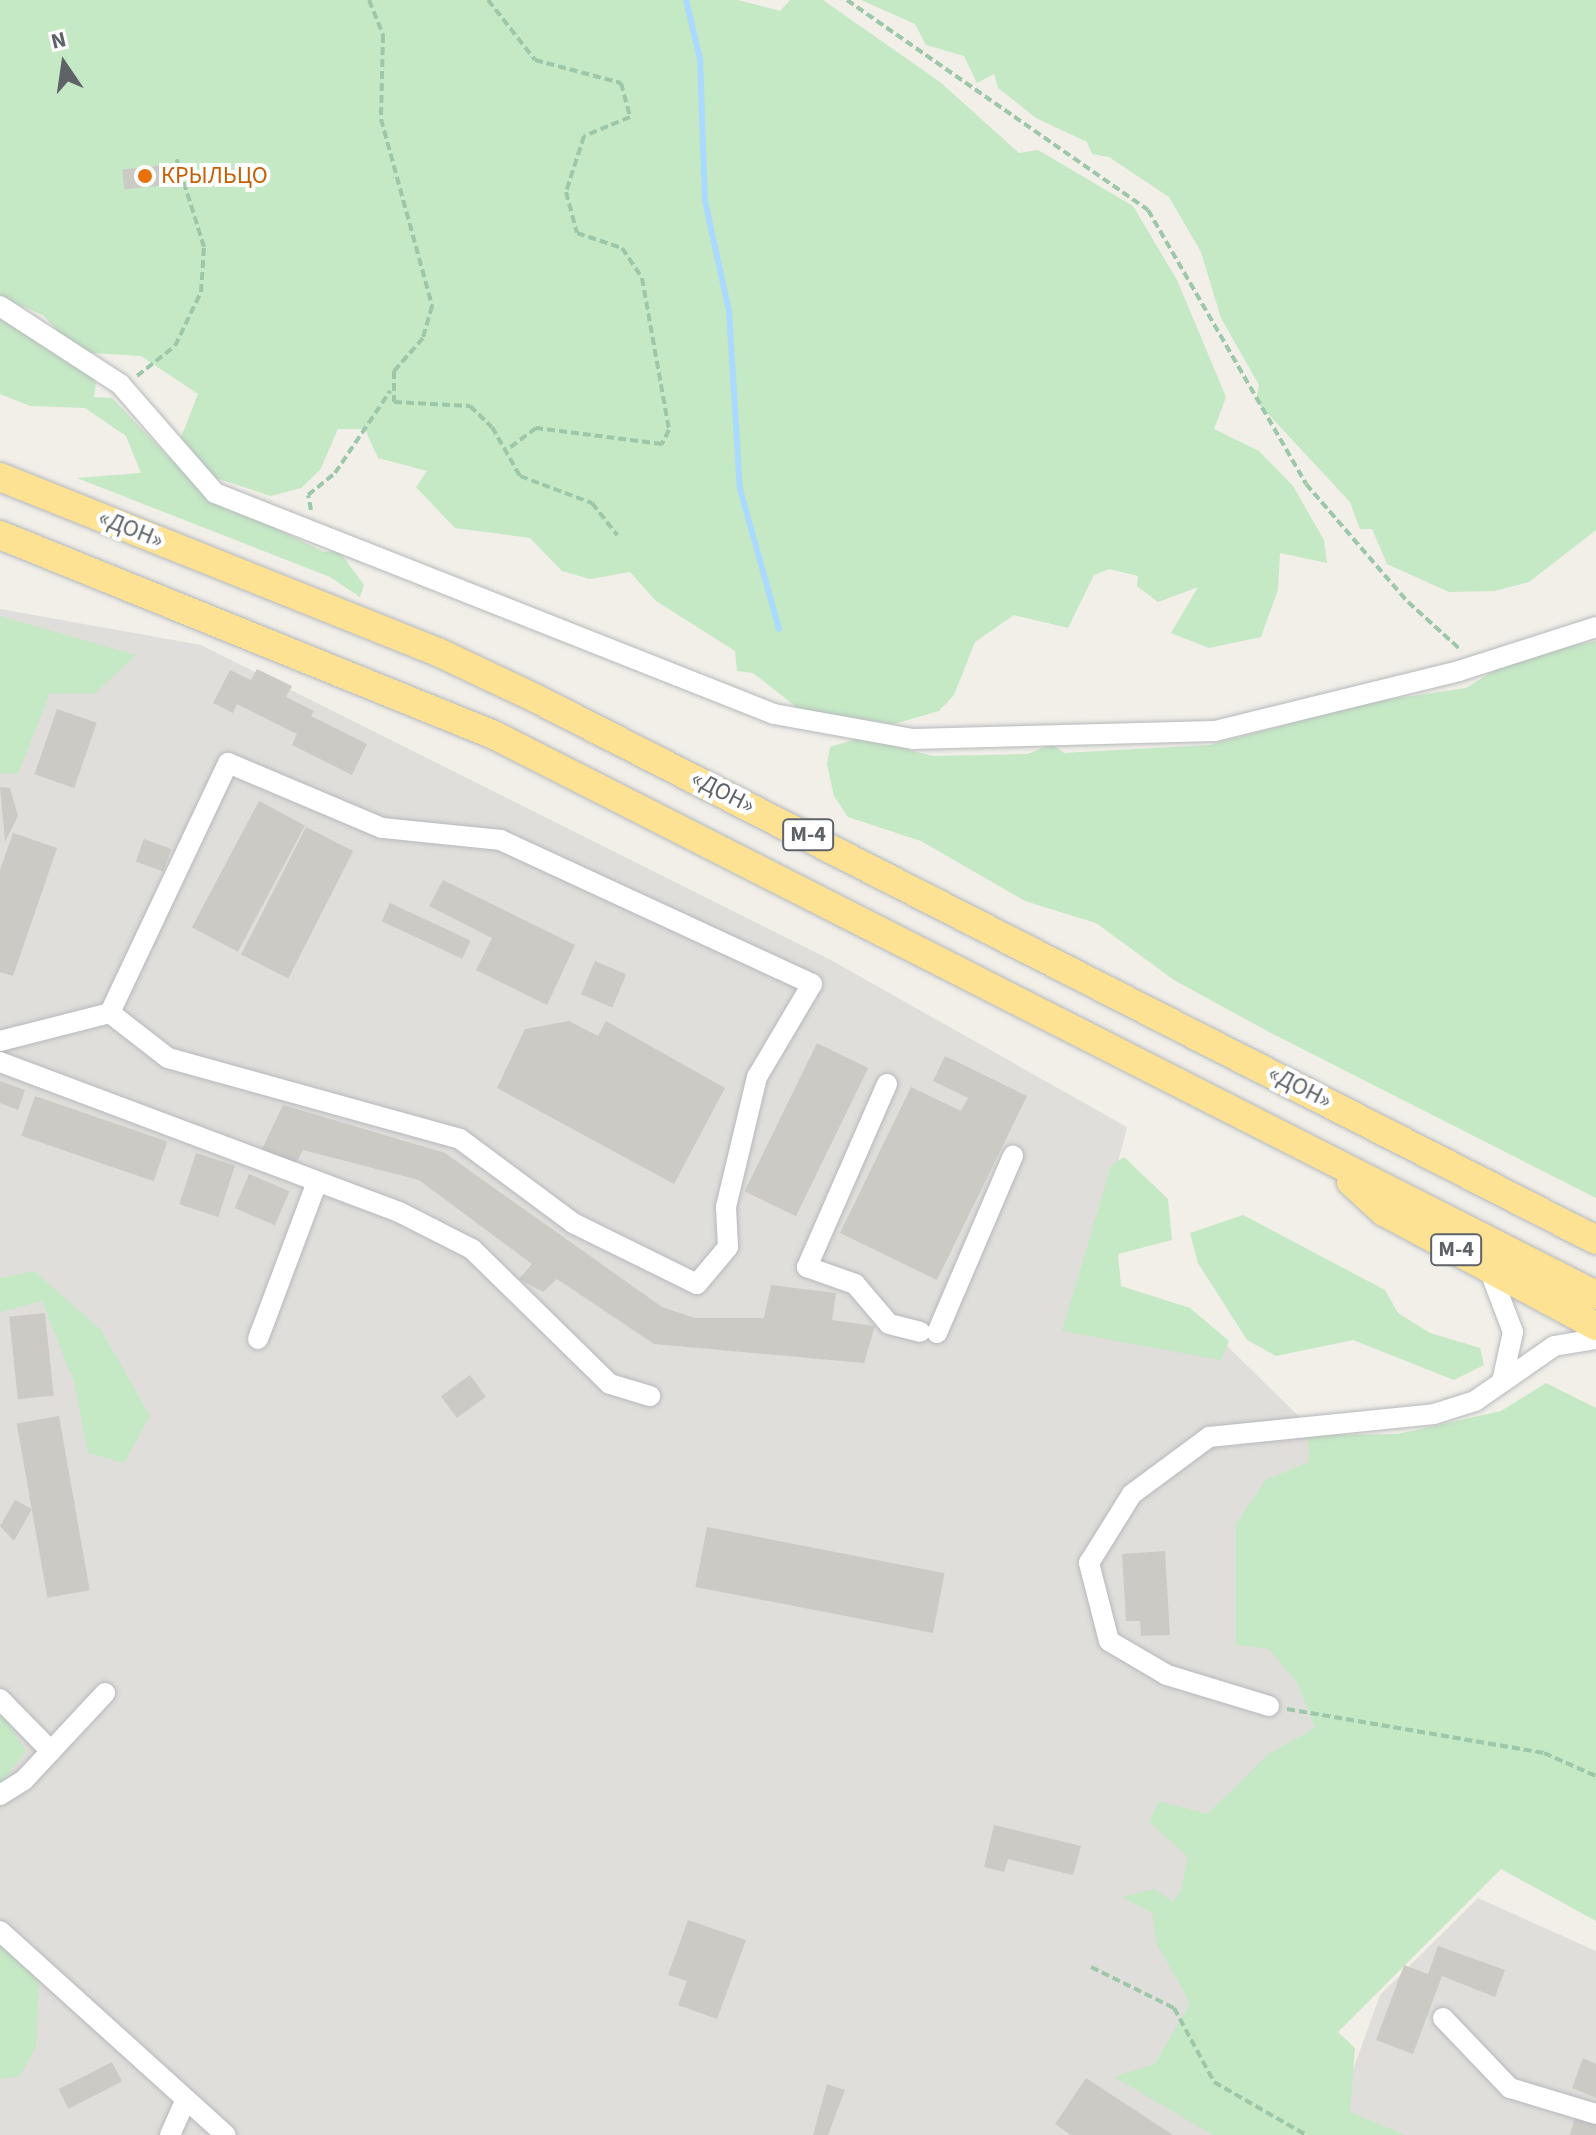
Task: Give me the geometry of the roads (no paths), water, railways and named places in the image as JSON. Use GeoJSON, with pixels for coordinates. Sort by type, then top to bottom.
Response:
{"type":"FeatureCollection","features":[{"type":"Feature","properties":{"kind":"highway","name":"«ДОН»"},"geometry":{"type":"LineString","coordinates":[[0,477],[452,659],[1596,1240]]}},
{"type":"Feature","properties":{"kind":"highway","name":"М-4"},"geometry":{"type":"LineString","coordinates":[[0,535],[494,735],[1596,1295]]}},
{"type":"Feature","properties":{"kind":"highway","name":"М-4"},"geometry":{"type":"LineString","coordinates":[[1327,1160],[1384,1212],[1596,1326]]}},
{"type":"Feature","properties":{"kind":"street"},"geometry":{"type":"LineString","coordinates":[[0,306],[123,388],[215,493],[774,714],[913,739],[1215,731],[1478,664],[1596,627]]}},
{"type":"Feature","properties":{"kind":"street"},"geometry":{"type":"LineString","coordinates":[[228,763],[382,828],[501,840],[812,984],[757,1077],[726,1207],[728,1247],[697,1284],[573,1223],[460,1139],[168,1058],[110,1013],[228,763]]}},
{"type":"Feature","properties":{"kind":"street"},"geometry":{"type":"LineString","coordinates":[[0,1041],[110,1013]]}},
{"type":"Feature","properties":{"kind":"street"},"geometry":{"type":"LineString","coordinates":[[0,1062],[317,1182],[472,1249],[610,1384],[650,1396]]}},
{"type":"Feature","properties":{"kind":"street"},"geometry":{"type":"LineString","coordinates":[[887,1084],[807,1267],[855,1284],[889,1324],[928,1332],[1013,1156]]}},
{"type":"Feature","properties":{"kind":"street"},"geometry":{"type":"LineString","coordinates":[[258,1339],[317,1182]]}},
{"type":"Feature","properties":{"kind":"street"},"geometry":{"type":"LineString","coordinates":[[1488,1266],[1513,1332],[1500,1386]]}},
{"type":"Feature","properties":{"kind":"street"},"geometry":{"type":"LineString","coordinates":[[1269,1706],[1167,1675],[1109,1641],[1089,1563],[1132,1494],[1209,1437],[1434,1414],[1500,1386],[1554,1346],[1596,1339]]}},
{"type":"Feature","properties":{"kind":"street"},"geometry":{"type":"LineString","coordinates":[[0,1795],[51,1751],[105,1693]]}},
{"type":"Feature","properties":{"kind":"street"},"geometry":{"type":"LineString","coordinates":[[0,1699],[51,1751]]}},
{"type":"Feature","properties":{"kind":"street"},"geometry":{"type":"LineString","coordinates":[[0,1931],[226,2135]]}},
{"type":"Feature","properties":{"kind":"street"},"geometry":{"type":"LineString","coordinates":[[1443,2018],[1510,2088],[1596,2114]]}},
{"type":"Feature","properties":{"kind":"street"},"geometry":{"type":"LineString","coordinates":[[170,2135],[186,2099]]}},
{"type":"Feature","properties":{"kind":"waterway"},"geometry":{"type":"LineString","coordinates":[[686,0],[700,59],[705,201],[729,311],[740,489],[779,629]]}},
{"type":"Feature","properties":{"kind":"place","name":"КРЫЛЬЦО"},"geometry":{"type":"Point","coordinates":[145,176]}}]}
